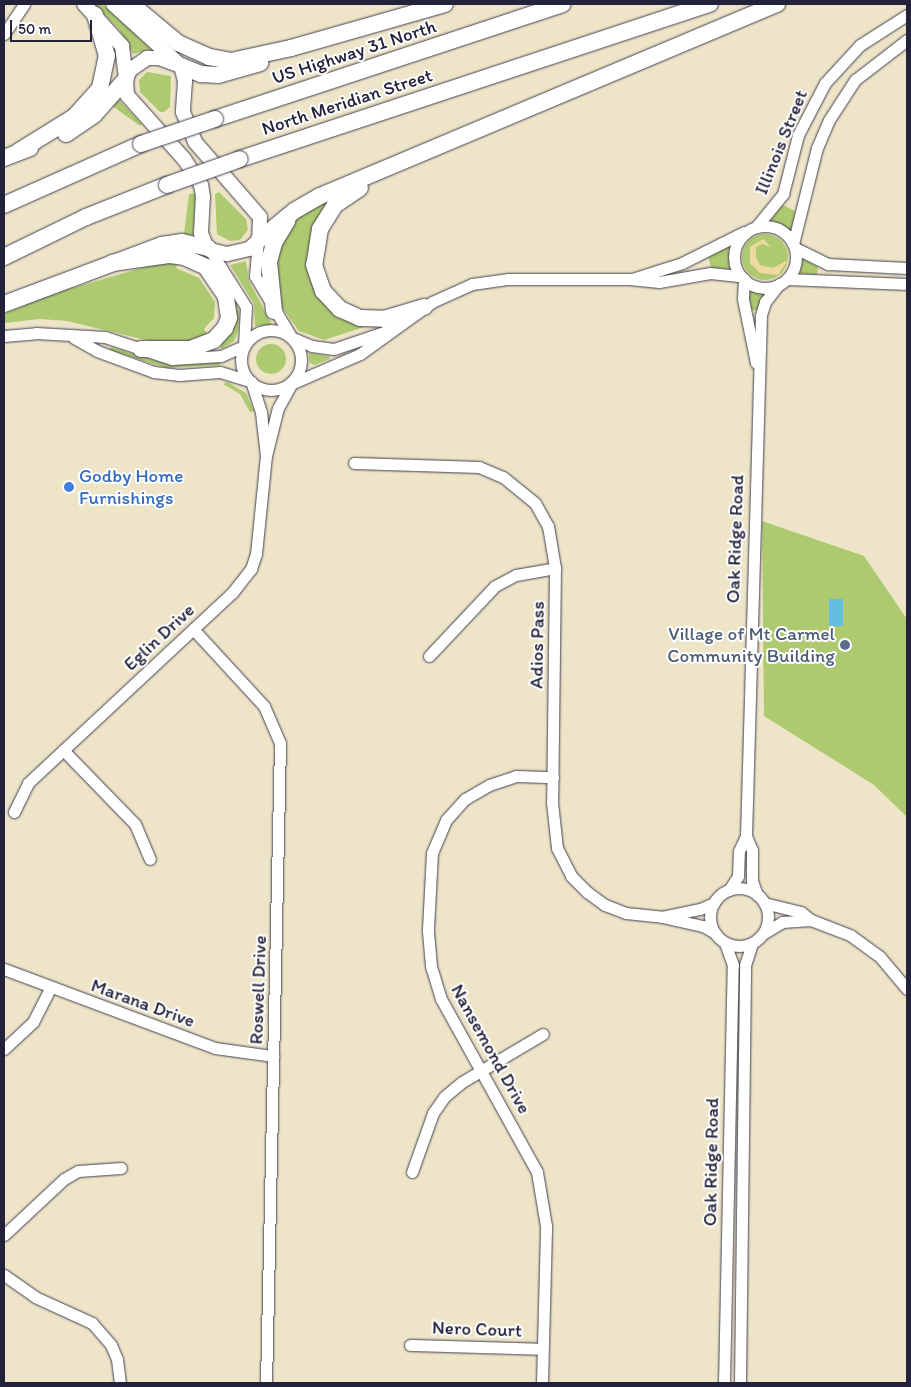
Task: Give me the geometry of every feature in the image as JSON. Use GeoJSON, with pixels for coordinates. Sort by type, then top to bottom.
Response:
{"type":"FeatureCollection","features":[{"type":"Feature","properties":{"kind":"highway"},"geometry":{"type":"LineString","coordinates":[[131,4],[178,43],[217,59],[238,60],[291,48],[445,4]]}},
{"type":"Feature","properties":{"kind":"highway","name":"US Highway 31 North"},"geometry":{"type":"LineString","coordinates":[[4,205],[141,144],[562,4]]}},
{"type":"Feature","properties":{"kind":"highway","name":"North Meridian Street"},"geometry":{"type":"LineString","coordinates":[[4,257],[86,217],[167,185],[240,159],[710,4]]}},
{"type":"Feature","properties":{"kind":"highway"},"geometry":{"type":"LineString","coordinates":[[258,240],[294,211],[320,196],[777,4]]}},
{"type":"Feature","properties":{"kind":"highway"},"geometry":{"type":"LineString","coordinates":[[19,152],[74,117],[100,88],[107,56],[90,9]]}},
{"type":"Feature","properties":{"kind":"highway"},"geometry":{"type":"LineString","coordinates":[[181,66],[201,74],[229,74],[291,48]]}},
{"type":"Feature","properties":{"kind":"highway"},"geometry":{"type":"LineString","coordinates":[[4,158],[60,137],[82,124],[101,108],[126,79]]}},
{"type":"Feature","properties":{"kind":"highway"},"geometry":{"type":"LineString","coordinates":[[404,160],[335,205],[320,229],[314,265],[318,280],[328,300],[353,316],[384,319],[424,307]]}},
{"type":"Feature","properties":{"kind":"highway"},"geometry":{"type":"LineString","coordinates":[[274,311],[268,276],[270,257],[274,243],[294,211]]}},
{"type":"Feature","properties":{"kind":"highway"},"geometry":{"type":"LineString","coordinates":[[4,304],[171,243],[191,243],[209,249]]}},
{"type":"Feature","properties":{"kind":"highway"},"geometry":{"type":"LineString","coordinates":[[112,263],[170,256],[184,257],[206,267],[226,297],[229,318],[225,328],[214,340],[190,349],[141,349]]}},
{"type":"Feature","properties":{"kind":"main road"},"geometry":{"type":"LineString","coordinates":[[90,9],[122,46],[126,92],[132,104],[184,159],[201,185],[203,197],[202,233],[209,249],[236,254],[249,249],[258,240],[261,221],[255,208],[222,176],[188,128],[182,112],[185,81],[181,66],[113,4]]}},
{"type":"Feature","properties":{"kind":"main road"},"geometry":{"type":"LineString","coordinates":[[126,79],[134,65],[147,58],[159,58],[181,66]]}},
{"type":"Feature","properties":{"kind":"street"},"geometry":{"type":"LineString","coordinates":[[4,34],[24,4]]}},
{"type":"Feature","properties":{"kind":"street","name":"Illinois Street"},"geometry":{"type":"LineString","coordinates":[[753,228],[782,194],[798,135],[825,83],[860,45],[907,15]]}},
{"type":"Feature","properties":{"kind":"street","name":"Illinois Street"},"geometry":{"type":"LineString","coordinates":[[794,246],[817,148],[828,120],[855,80],[907,40]]}},
{"type":"Feature","properties":{"kind":"street"},"geometry":{"type":"LineString","coordinates":[[742,278],[734,263],[734,252],[738,241],[753,228]]}},
{"type":"Feature","properties":{"kind":"street"},"geometry":{"type":"LineString","coordinates":[[632,279],[682,263],[753,228],[776,228],[794,246],[828,264],[907,268]]}},
{"type":"Feature","properties":{"kind":"street"},"geometry":{"type":"LineString","coordinates":[[258,240],[255,276],[274,311],[292,337],[301,363],[292,383]]}},
{"type":"Feature","properties":{"kind":"street"},"geometry":{"type":"LineString","coordinates":[[783,282],[795,265],[794,246]]}},
{"type":"Feature","properties":{"kind":"street"},"geometry":{"type":"LineString","coordinates":[[209,249],[245,303],[248,319],[241,363],[251,381]]}},
{"type":"Feature","properties":{"kind":"street"},"geometry":{"type":"LineString","coordinates":[[73,337],[97,351],[154,372],[179,375],[222,372],[251,381],[271,391],[360,354],[392,329],[449,292],[488,281],[632,279],[659,282],[710,273],[742,278],[763,288],[783,282],[907,284]]}},
{"type":"Feature","properties":{"kind":"street","name":"Oak Ridge Road"},"geometry":{"type":"LineString","coordinates":[[742,278],[743,299],[757,364]]}},
{"type":"Feature","properties":{"kind":"street","name":"Oak Ridge Road"},"geometry":{"type":"LineString","coordinates":[[729,890],[738,876],[739,851],[746,836],[757,364],[761,313],[783,282]]}},
{"type":"Feature","properties":{"kind":"street"},"geometry":{"type":"LineString","coordinates":[[4,336],[36,334],[105,337],[166,357],[189,359],[221,356],[243,346],[252,335],[265,330],[292,337],[312,346],[334,348],[392,329]]}},
{"type":"Feature","properties":{"kind":"street","name":"Eglin Drive"},"geometry":{"type":"LineString","coordinates":[[251,381],[261,412],[266,456]]}},
{"type":"Feature","properties":{"kind":"street","name":"Eglin Drive"},"geometry":{"type":"LineString","coordinates":[[14,812],[28,783],[232,593],[251,569],[256,554],[266,456],[278,408],[292,383]]}},
{"type":"Feature","properties":{"kind":"street","name":"Adios Pass"},"geometry":{"type":"LineString","coordinates":[[354,464],[465,465],[503,477],[520,489],[539,511],[548,526],[555,568],[552,777],[554,836],[571,876],[605,905],[636,915],[662,917],[703,926],[714,933]]}},
{"type":"Feature","properties":{"kind":"street"},"geometry":{"type":"LineString","coordinates":[[429,656],[495,586],[516,575],[555,568]]}},
{"type":"Feature","properties":{"kind":"street","name":"Roswell Drive"},"geometry":{"type":"LineString","coordinates":[[193,629],[264,706],[280,743],[266,1383]]}},
{"type":"Feature","properties":{"kind":"street"},"geometry":{"type":"LineString","coordinates":[[63,750],[135,824],[150,859]]}},
{"type":"Feature","properties":{"kind":"street","name":"Nansemond Drive"},"geometry":{"type":"LineString","coordinates":[[542,1383],[546,1226],[542,1190],[532,1157],[441,999],[433,974],[428,929],[432,853],[446,820],[476,791],[516,776],[552,777]]}},
{"type":"Feature","properties":{"kind":"street","name":"Oak Ridge Road"},"geometry":{"type":"LineString","coordinates":[[746,836],[752,850],[752,881],[761,899]]}},
{"type":"Feature","properties":{"kind":"street"},"geometry":{"type":"LineString","coordinates":[[811,920],[801,912],[761,899],[744,889],[729,890],[714,903],[710,918],[714,933],[725,943],[738,946],[752,943],[782,922],[811,920],[834,927],[867,946],[907,989]]}},
{"type":"Feature","properties":{"kind":"street"},"geometry":{"type":"LineString","coordinates":[[761,899],[768,916],[764,933]]}},
{"type":"Feature","properties":{"kind":"street","name":"Adios Pass"},"geometry":{"type":"LineString","coordinates":[[662,917],[700,910],[714,903]]}},
{"type":"Feature","properties":{"kind":"street","name":"Oak Ridge Road"},"geometry":{"type":"LineString","coordinates":[[724,1383],[733,965],[725,943]]}},
{"type":"Feature","properties":{"kind":"street","name":"Oak Ridge Road"},"geometry":{"type":"LineString","coordinates":[[740,1383],[745,965],[752,943]]}},
{"type":"Feature","properties":{"kind":"street","name":"Marana Drive"},"geometry":{"type":"LineString","coordinates":[[4,969],[215,1048],[273,1056]]}},
{"type":"Feature","properties":{"kind":"street"},"geometry":{"type":"LineString","coordinates":[[4,1049],[32,1022],[51,987]]}},
{"type":"Feature","properties":{"kind":"street"},"geometry":{"type":"LineString","coordinates":[[412,1172],[437,1106],[462,1082],[543,1034]]}},
{"type":"Feature","properties":{"kind":"street"},"geometry":{"type":"LineString","coordinates":[[4,1235],[64,1179],[78,1171],[121,1168]]}},
{"type":"Feature","properties":{"kind":"street"},"geometry":{"type":"LineString","coordinates":[[4,1275],[35,1297],[92,1323],[111,1345],[117,1360],[120,1383]]}},
{"type":"Feature","properties":{"kind":"street","name":"Nero Court"},"geometry":{"type":"LineString","coordinates":[[410,1345],[542,1349]]}},
{"type":"Feature","properties":{"kind":"green space"},"geometry":{"type":"Polygon","coordinates":[[[94,4],[102,4],[151,49],[133,54],[119,29],[94,4]]]}},
{"type":"Feature","properties":{"kind":"green space"},"geometry":{"type":"Polygon","coordinates":[[[147,72],[171,76],[170,107],[164,112],[160,112],[140,92],[139,80],[147,72]]]}},
{"type":"Feature","properties":{"kind":"green space"},"geometry":{"type":"Polygon","coordinates":[[[118,99],[142,124],[140,126],[111,105],[118,99]]]}},
{"type":"Feature","properties":{"kind":"green space"},"geometry":{"type":"Polygon","coordinates":[[[219,192],[246,219],[248,230],[240,240],[230,241],[217,234],[215,194],[219,192]]]}},
{"type":"Feature","properties":{"kind":"green space"},"geometry":{"type":"Polygon","coordinates":[[[196,193],[193,235],[184,234],[189,194],[196,193]]]}},
{"type":"Feature","properties":{"kind":"green space"},"geometry":{"type":"Polygon","coordinates":[[[334,197],[320,213],[310,236],[309,276],[315,292],[328,309],[339,318],[364,327],[324,340],[299,331],[278,302],[276,257],[293,221],[334,197]]]}},
{"type":"Feature","properties":{"kind":"green space"},"geometry":{"type":"Polygon","coordinates":[[[783,205],[795,211],[791,231],[769,220],[783,205]]]}},
{"type":"Feature","properties":{"kind":"green space"},"geometry":{"type":"Polygon","coordinates":[[[761,234],[769,234],[778,238],[784,244],[788,257],[784,270],[778,276],[769,280],[761,280],[752,276],[746,270],[742,261],[742,253],[746,244],[752,238],[761,234]]]}},
{"type":"Feature","properties":{"kind":"green space"},"geometry":{"type":"Polygon","coordinates":[[[730,245],[731,269],[711,268],[708,255],[730,245]]]}},
{"type":"Feature","properties":{"kind":"green space"},"geometry":{"type":"Polygon","coordinates":[[[801,257],[818,267],[817,275],[797,273],[801,257]]]}},
{"type":"Feature","properties":{"kind":"green space"},"geometry":{"type":"Polygon","coordinates":[[[246,261],[249,281],[272,325],[255,326],[254,304],[230,265],[246,261]]]}},
{"type":"Feature","properties":{"kind":"green space"},"geometry":{"type":"Polygon","coordinates":[[[178,262],[176,268],[199,278],[215,302],[214,318],[204,329],[207,334],[191,341],[150,341],[67,321],[40,319],[4,323],[4,314],[52,294],[155,264],[178,262]]]}},
{"type":"Feature","properties":{"kind":"green space"},"geometry":{"type":"Polygon","coordinates":[[[746,288],[765,293],[757,310],[750,310],[746,288]]]}},
{"type":"Feature","properties":{"kind":"green space"},"geometry":{"type":"Polygon","coordinates":[[[234,298],[239,312],[238,331],[234,341],[222,349],[219,345],[234,298]]]}},
{"type":"Feature","properties":{"kind":"green space"},"geometry":{"type":"Polygon","coordinates":[[[271,344],[282,348],[286,359],[282,370],[271,374],[260,370],[256,359],[260,348],[271,344]]]}},
{"type":"Feature","properties":{"kind":"green space"},"geometry":{"type":"Polygon","coordinates":[[[111,347],[160,362],[220,362],[220,365],[166,368],[110,350],[111,347]]]}},
{"type":"Feature","properties":{"kind":"green space"},"geometry":{"type":"Polygon","coordinates":[[[309,353],[329,356],[330,359],[314,365],[309,362],[309,353]]]}},
{"type":"Feature","properties":{"kind":"green space"},"geometry":{"type":"Polygon","coordinates":[[[227,382],[246,393],[254,411],[250,412],[240,394],[223,384],[227,382]]]}},
{"type":"Feature","properties":{"kind":"green space"},"geometry":{"type":"Polygon","coordinates":[[[762,521],[864,556],[907,619],[907,817],[874,785],[764,716],[762,521]]]}},
{"type":"Feature","properties":{"kind":"sand"},"geometry":{"type":"Polygon","coordinates":[[[763,239],[771,247],[762,244],[756,247],[756,257],[760,265],[773,268],[788,260],[778,275],[760,273],[750,263],[750,247],[763,239]]]}},
{"type":"Feature","properties":{"kind":"water"},"geometry":{"type":"Polygon","coordinates":[[[829,599],[843,599],[843,626],[829,626],[829,599]]]}},
{"type":"Feature","properties":{"kind":"place","name":"Godby Home Furnishings"},"geometry":{"type":"Point","coordinates":[69,487]}},
{"type":"Feature","properties":{"kind":"place","name":"Village of Mt Carmel Community Building"},"geometry":{"type":"Point","coordinates":[845,645]}}]}
